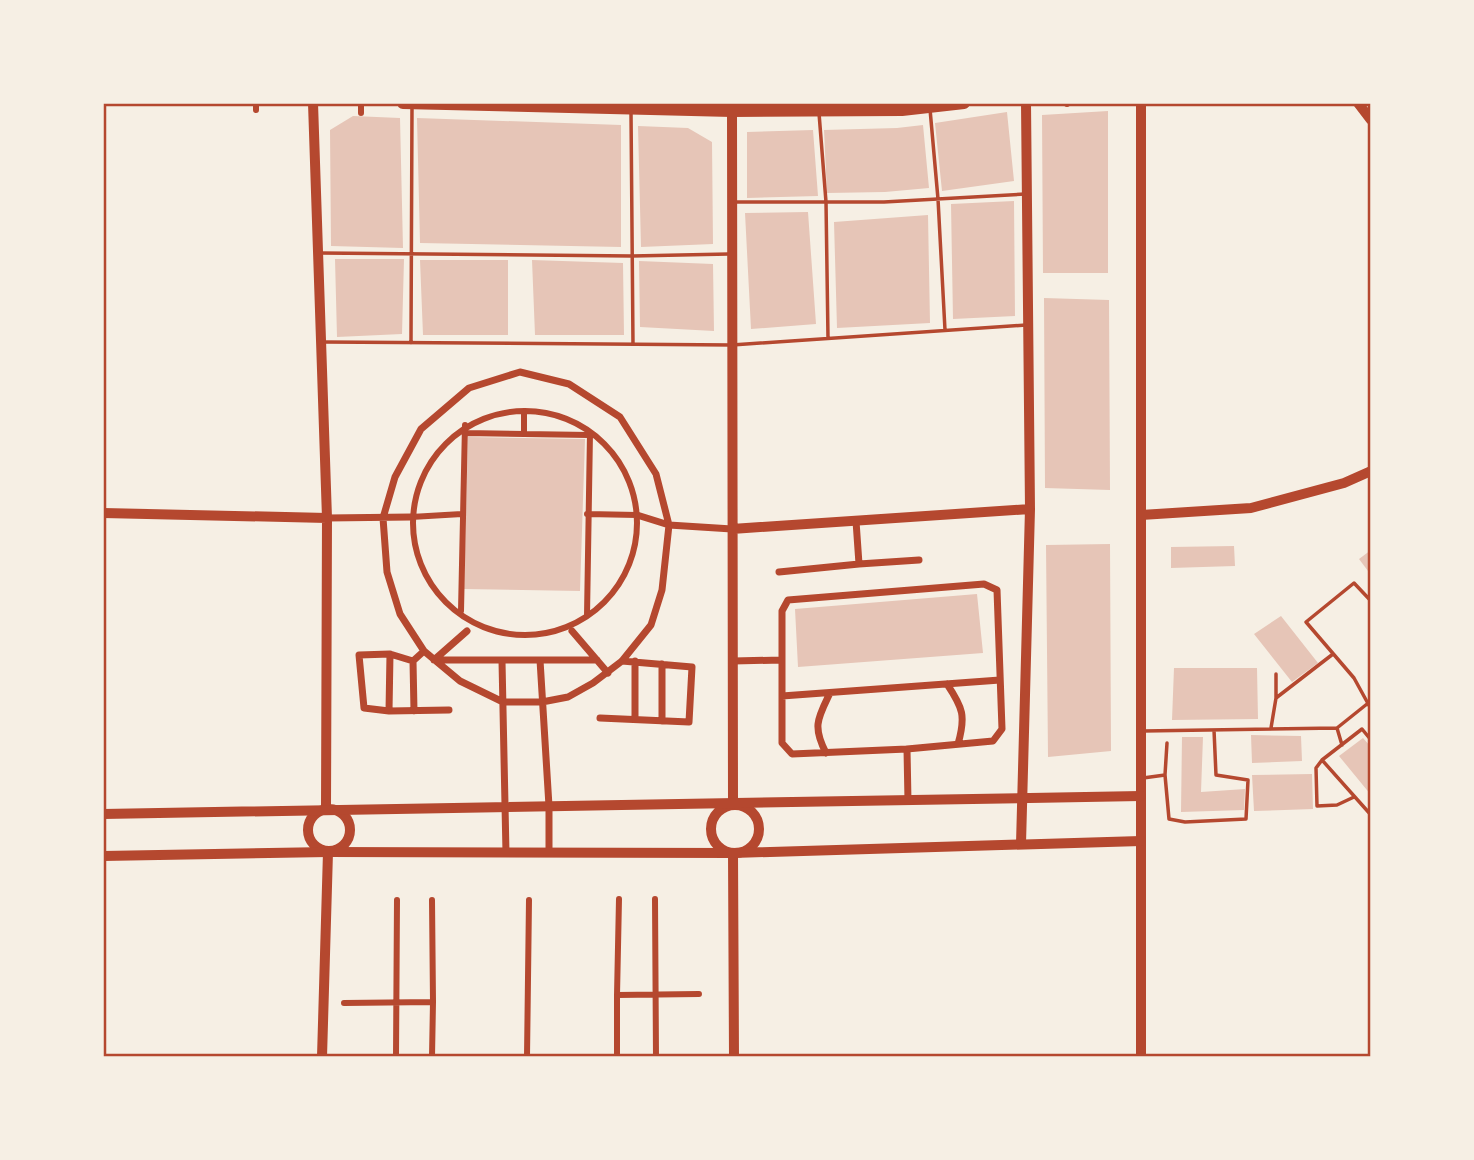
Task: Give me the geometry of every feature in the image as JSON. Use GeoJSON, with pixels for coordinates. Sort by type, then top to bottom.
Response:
{"type":"FeatureCollection","features":[{"type":"Feature","properties":{"kind":"highway"},"geometry":{"type":"LineString","coordinates":[[403,103],[631,109],[732,107],[819,111],[901,110],[964,103]]}},
{"type":"Feature","properties":{"kind":"main road"},"geometry":{"type":"LineString","coordinates":[[103,814],[1141,796]]}},
{"type":"Feature","properties":{"kind":"main road"},"geometry":{"type":"LineString","coordinates":[[103,856],[328,852],[733,853],[1141,841]]}},
{"type":"Feature","properties":{"kind":"street"},"geometry":{"type":"LineString","coordinates":[[313,103],[327,518],[326,809]]}},
{"type":"Feature","properties":{"kind":"street"},"geometry":{"type":"LineString","coordinates":[[361,103],[361,113]]}},
{"type":"Feature","properties":{"kind":"street"},"geometry":{"type":"LineString","coordinates":[[1021,844],[1030,509],[1026,103]]}},
{"type":"Feature","properties":{"kind":"street"},"geometry":{"type":"LineString","coordinates":[[1141,103],[1141,1057]]}},
{"type":"Feature","properties":{"kind":"street"},"geometry":{"type":"LineString","coordinates":[[1358,103],[1371,120]]}},
{"type":"Feature","properties":{"kind":"street"},"geometry":{"type":"LineString","coordinates":[[732,107],[733,804]]}},
{"type":"Feature","properties":{"kind":"street"},"geometry":{"type":"LineString","coordinates":[[520,372],[569,384],[620,417],[656,474],[669,525],[662,590],[651,625],[622,661],[608,673],[568,697],[542,702],[503,702],[460,681],[424,651],[400,614],[393,593],[387,572],[383,518],[395,477],[421,429],[469,388],[520,372]]}},
{"type":"Feature","properties":{"kind":"street"},"geometry":{"type":"LineString","coordinates":[[524,411],[524,434]]}},
{"type":"Feature","properties":{"kind":"street"},"geometry":{"type":"LineString","coordinates":[[524,411],[561,417],[613,453],[627,475],[636,500],[637,515],[638,533],[632,565],[617,593],[572,628],[527,634],[507,632],[478,621],[453,606],[421,567],[412,545],[411,517],[418,488],[432,458],[465,429],[524,411]]}},
{"type":"Feature","properties":{"kind":"street"},"geometry":{"type":"LineString","coordinates":[[465,429],[524,434],[589,434]]}},
{"type":"Feature","properties":{"kind":"street"},"geometry":{"type":"LineString","coordinates":[[461,611],[465,429]]}},
{"type":"Feature","properties":{"kind":"street"},"geometry":{"type":"LineString","coordinates":[[587,616],[589,434]]}},
{"type":"Feature","properties":{"kind":"street"},"geometry":{"type":"LineString","coordinates":[[1141,515],[1251,508],[1344,483],[1371,471]]}},
{"type":"Feature","properties":{"kind":"street"},"geometry":{"type":"LineString","coordinates":[[587,514],[637,515],[669,525],[732,529],[1030,509]]}},
{"type":"Feature","properties":{"kind":"street"},"geometry":{"type":"LineString","coordinates":[[103,513],[327,518],[462,514]]}},
{"type":"Feature","properties":{"kind":"street"},"geometry":{"type":"LineString","coordinates":[[856,521],[859,564]]}},
{"type":"Feature","properties":{"kind":"street"},"geometry":{"type":"LineString","coordinates":[[779,572],[919,560]]}},
{"type":"Feature","properties":{"kind":"street"},"geometry":{"type":"LineString","coordinates":[[984,584],[997,590],[1000,680],[1002,729],[993,741],[792,754],[782,743],[782,611],[788,600],[984,584]]}},
{"type":"Feature","properties":{"kind":"street"},"geometry":{"type":"LineString","coordinates":[[434,660],[478,621]]}},
{"type":"Feature","properties":{"kind":"street"},"geometry":{"type":"LineString","coordinates":[[572,628],[608,673]]}},
{"type":"Feature","properties":{"kind":"street"},"geometry":{"type":"LineString","coordinates":[[414,710],[414,661],[424,651]]}},
{"type":"Feature","properties":{"kind":"street"},"geometry":{"type":"LineString","coordinates":[[414,661],[390,654],[359,655],[364,708],[389,711],[449,710]]}},
{"type":"Feature","properties":{"kind":"street"},"geometry":{"type":"LineString","coordinates":[[389,711],[390,654]]}},
{"type":"Feature","properties":{"kind":"street"},"geometry":{"type":"LineString","coordinates":[[434,660],[597,660]]}},
{"type":"Feature","properties":{"kind":"street"},"geometry":{"type":"LineString","coordinates":[[540,660],[549,806],[549,853]]}},
{"type":"Feature","properties":{"kind":"street"},"geometry":{"type":"LineString","coordinates":[[733,661],[782,660]]}},
{"type":"Feature","properties":{"kind":"street"},"geometry":{"type":"LineString","coordinates":[[502,661],[506,853]]}},
{"type":"Feature","properties":{"kind":"street"},"geometry":{"type":"LineString","coordinates":[[600,718],[689,722],[692,667],[622,661]]}},
{"type":"Feature","properties":{"kind":"street"},"geometry":{"type":"LineString","coordinates":[[635,661],[635,718]]}},
{"type":"Feature","properties":{"kind":"street"},"geometry":{"type":"LineString","coordinates":[[662,664],[662,721]]}},
{"type":"Feature","properties":{"kind":"street"},"geometry":{"type":"LineString","coordinates":[[782,696],[1000,680]]}},
{"type":"Feature","properties":{"kind":"street"},"geometry":{"type":"LineString","coordinates":[[947,684],[961,705],[964,724],[958,744]]}},
{"type":"Feature","properties":{"kind":"street"},"geometry":{"type":"LineString","coordinates":[[826,752],[818,737],[817,719],[830,693]]}},
{"type":"Feature","properties":{"kind":"street"},"geometry":{"type":"LineString","coordinates":[[907,748],[908,800]]}},
{"type":"Feature","properties":{"kind":"street"},"geometry":{"type":"LineString","coordinates":[[733,804],[741,805],[754,814],[759,829],[758,836],[748,849],[733,853],[718,847],[710,833],[713,817],[718,811],[733,804]]}},
{"type":"Feature","properties":{"kind":"street"},"geometry":{"type":"LineString","coordinates":[[326,809],[333,809],[345,816],[350,829],[346,843],[341,848],[328,852],[321,851],[310,841],[307,828],[313,815],[326,809]]}},
{"type":"Feature","properties":{"kind":"street"},"geometry":{"type":"LineString","coordinates":[[322,1057],[328,852]]}},
{"type":"Feature","properties":{"kind":"street"},"geometry":{"type":"LineString","coordinates":[[733,853],[734,1057]]}},
{"type":"Feature","properties":{"kind":"street"},"geometry":{"type":"LineString","coordinates":[[617,1057],[618,899]]}},
{"type":"Feature","properties":{"kind":"street"},"geometry":{"type":"LineString","coordinates":[[655,899],[656,1057]]}},
{"type":"Feature","properties":{"kind":"street"},"geometry":{"type":"LineString","coordinates":[[396,1057],[397,900]]}},
{"type":"Feature","properties":{"kind":"street"},"geometry":{"type":"LineString","coordinates":[[432,900],[432,1057]]}},
{"type":"Feature","properties":{"kind":"street"},"geometry":{"type":"LineString","coordinates":[[527,1057],[529,900]]}},
{"type":"Feature","properties":{"kind":"street"},"geometry":{"type":"LineString","coordinates":[[618,995],[699,994]]}},
{"type":"Feature","properties":{"kind":"street"},"geometry":{"type":"LineString","coordinates":[[344,1003],[433,1002]]}},
{"type":"Feature","properties":{"kind":"lane"},"geometry":{"type":"LineString","coordinates":[[411,343],[412,103]]}},
{"type":"Feature","properties":{"kind":"lane"},"geometry":{"type":"LineString","coordinates":[[930,107],[946,330]]}},
{"type":"Feature","properties":{"kind":"lane"},"geometry":{"type":"LineString","coordinates":[[631,109],[633,344]]}},
{"type":"Feature","properties":{"kind":"lane"},"geometry":{"type":"LineString","coordinates":[[819,111],[826,202],[828,338]]}},
{"type":"Feature","properties":{"kind":"lane"},"geometry":{"type":"LineString","coordinates":[[732,201],[826,202],[1027,194]]}},
{"type":"Feature","properties":{"kind":"lane"},"geometry":{"type":"LineString","coordinates":[[318,253],[632,256],[732,254]]}},
{"type":"Feature","properties":{"kind":"lane"},"geometry":{"type":"LineString","coordinates":[[321,342],[732,345],[1028,325]]}},
{"type":"Feature","properties":{"kind":"lane"},"geometry":{"type":"LineString","coordinates":[[1371,601],[1354,583],[1306,622],[1354,678],[1371,709]]}},
{"type":"Feature","properties":{"kind":"lane"},"geometry":{"type":"LineString","coordinates":[[1276,698],[1334,654]]}},
{"type":"Feature","properties":{"kind":"lane"},"geometry":{"type":"LineString","coordinates":[[1271,729],[1276,698],[1276,674]]}},
{"type":"Feature","properties":{"kind":"lane"},"geometry":{"type":"LineString","coordinates":[[1141,732],[1337,728],[1367,704]]}},
{"type":"Feature","properties":{"kind":"lane"},"geometry":{"type":"LineString","coordinates":[[1337,728],[1342,745]]}},
{"type":"Feature","properties":{"kind":"lane"},"geometry":{"type":"LineString","coordinates":[[1354,797],[1337,805],[1318,806],[1316,768],[1322,760],[1362,729],[1371,740]]}},
{"type":"Feature","properties":{"kind":"lane"},"geometry":{"type":"LineString","coordinates":[[1167,743],[1165,775],[1169,819],[1185,822],[1246,819],[1248,780],[1216,775],[1214,730]]}},
{"type":"Feature","properties":{"kind":"lane"},"geometry":{"type":"LineString","coordinates":[[1322,760],[1371,815]]}},
{"type":"Feature","properties":{"kind":"lane"},"geometry":{"type":"LineString","coordinates":[[1141,779],[1165,775]]}},
{"type":"Feature","properties":{"kind":"building"},"geometry":{"type":"Polygon","coordinates":[[[1108,111],[1108,273],[1043,273],[1042,115],[1108,111]]]}},
{"type":"Feature","properties":{"kind":"building"},"geometry":{"type":"Polygon","coordinates":[[[1007,112],[1014,181],[942,191],[935,123],[1007,112]]]}},
{"type":"Feature","properties":{"kind":"building"},"geometry":{"type":"Polygon","coordinates":[[[353,116],[400,118],[403,248],[331,246],[330,130],[353,116]]]}},
{"type":"Feature","properties":{"kind":"building"},"geometry":{"type":"Polygon","coordinates":[[[417,118],[621,125],[621,247],[420,243],[417,118]]]}},
{"type":"Feature","properties":{"kind":"building"},"geometry":{"type":"Polygon","coordinates":[[[923,125],[929,188],[827,193],[824,130],[923,125]]]}},
{"type":"Feature","properties":{"kind":"building"},"geometry":{"type":"Polygon","coordinates":[[[638,126],[688,128],[712,142],[713,244],[641,247],[638,126]]]}},
{"type":"Feature","properties":{"kind":"building"},"geometry":{"type":"Polygon","coordinates":[[[813,130],[818,196],[747,198],[747,132],[813,130]]]}},
{"type":"Feature","properties":{"kind":"building"},"geometry":{"type":"Polygon","coordinates":[[[1014,201],[1015,316],[953,319],[951,204],[1014,201]]]}},
{"type":"Feature","properties":{"kind":"building"},"geometry":{"type":"Polygon","coordinates":[[[808,212],[816,324],[751,329],[745,213],[808,212]]]}},
{"type":"Feature","properties":{"kind":"building"},"geometry":{"type":"Polygon","coordinates":[[[928,215],[930,323],[837,328],[834,222],[928,215]]]}},
{"type":"Feature","properties":{"kind":"building"},"geometry":{"type":"Polygon","coordinates":[[[335,259],[404,259],[402,334],[337,337],[335,259]]]}},
{"type":"Feature","properties":{"kind":"building"},"geometry":{"type":"Polygon","coordinates":[[[420,260],[508,260],[508,335],[423,335],[420,260]]]}},
{"type":"Feature","properties":{"kind":"building"},"geometry":{"type":"Polygon","coordinates":[[[532,260],[623,263],[624,335],[535,335],[532,260]]]}},
{"type":"Feature","properties":{"kind":"building"},"geometry":{"type":"Polygon","coordinates":[[[639,261],[713,264],[714,331],[640,327],[639,261]]]}},
{"type":"Feature","properties":{"kind":"building"},"geometry":{"type":"Polygon","coordinates":[[[1044,298],[1109,300],[1110,490],[1045,488],[1044,298]]]}},
{"type":"Feature","properties":{"kind":"building"},"geometry":{"type":"Polygon","coordinates":[[[468,437],[585,439],[580,591],[464,589],[468,437]]]}},
{"type":"Feature","properties":{"kind":"building"},"geometry":{"type":"Polygon","coordinates":[[[1110,544],[1111,751],[1048,757],[1046,545],[1110,544]]]}},
{"type":"Feature","properties":{"kind":"building"},"geometry":{"type":"Polygon","coordinates":[[[1234,546],[1235,566],[1171,568],[1171,547],[1234,546]]]}},
{"type":"Feature","properties":{"kind":"building"},"geometry":{"type":"Polygon","coordinates":[[[1371,550],[1371,575],[1359,559],[1371,550]]]}},
{"type":"Feature","properties":{"kind":"building"},"geometry":{"type":"Polygon","coordinates":[[[977,594],[983,653],[798,667],[795,609],[977,594]]]}},
{"type":"Feature","properties":{"kind":"building"},"geometry":{"type":"Polygon","coordinates":[[[1281,616],[1318,663],[1292,682],[1254,634],[1281,616]]]}},
{"type":"Feature","properties":{"kind":"building"},"geometry":{"type":"Polygon","coordinates":[[[1174,668],[1257,668],[1258,719],[1172,720],[1174,668]]]}},
{"type":"Feature","properties":{"kind":"building"},"geometry":{"type":"Polygon","coordinates":[[[1251,735],[1301,736],[1302,761],[1252,763],[1251,735]]]}},
{"type":"Feature","properties":{"kind":"building"},"geometry":{"type":"Polygon","coordinates":[[[1182,737],[1203,737],[1201,792],[1245,789],[1244,810],[1181,812],[1182,737]]]}},
{"type":"Feature","properties":{"kind":"building"},"geometry":{"type":"Polygon","coordinates":[[[1363,738],[1371,747],[1371,795],[1339,756],[1363,738]]]}},
{"type":"Feature","properties":{"kind":"building"},"geometry":{"type":"Polygon","coordinates":[[[1312,774],[1313,809],[1254,811],[1252,775],[1312,774]]]}}]}
